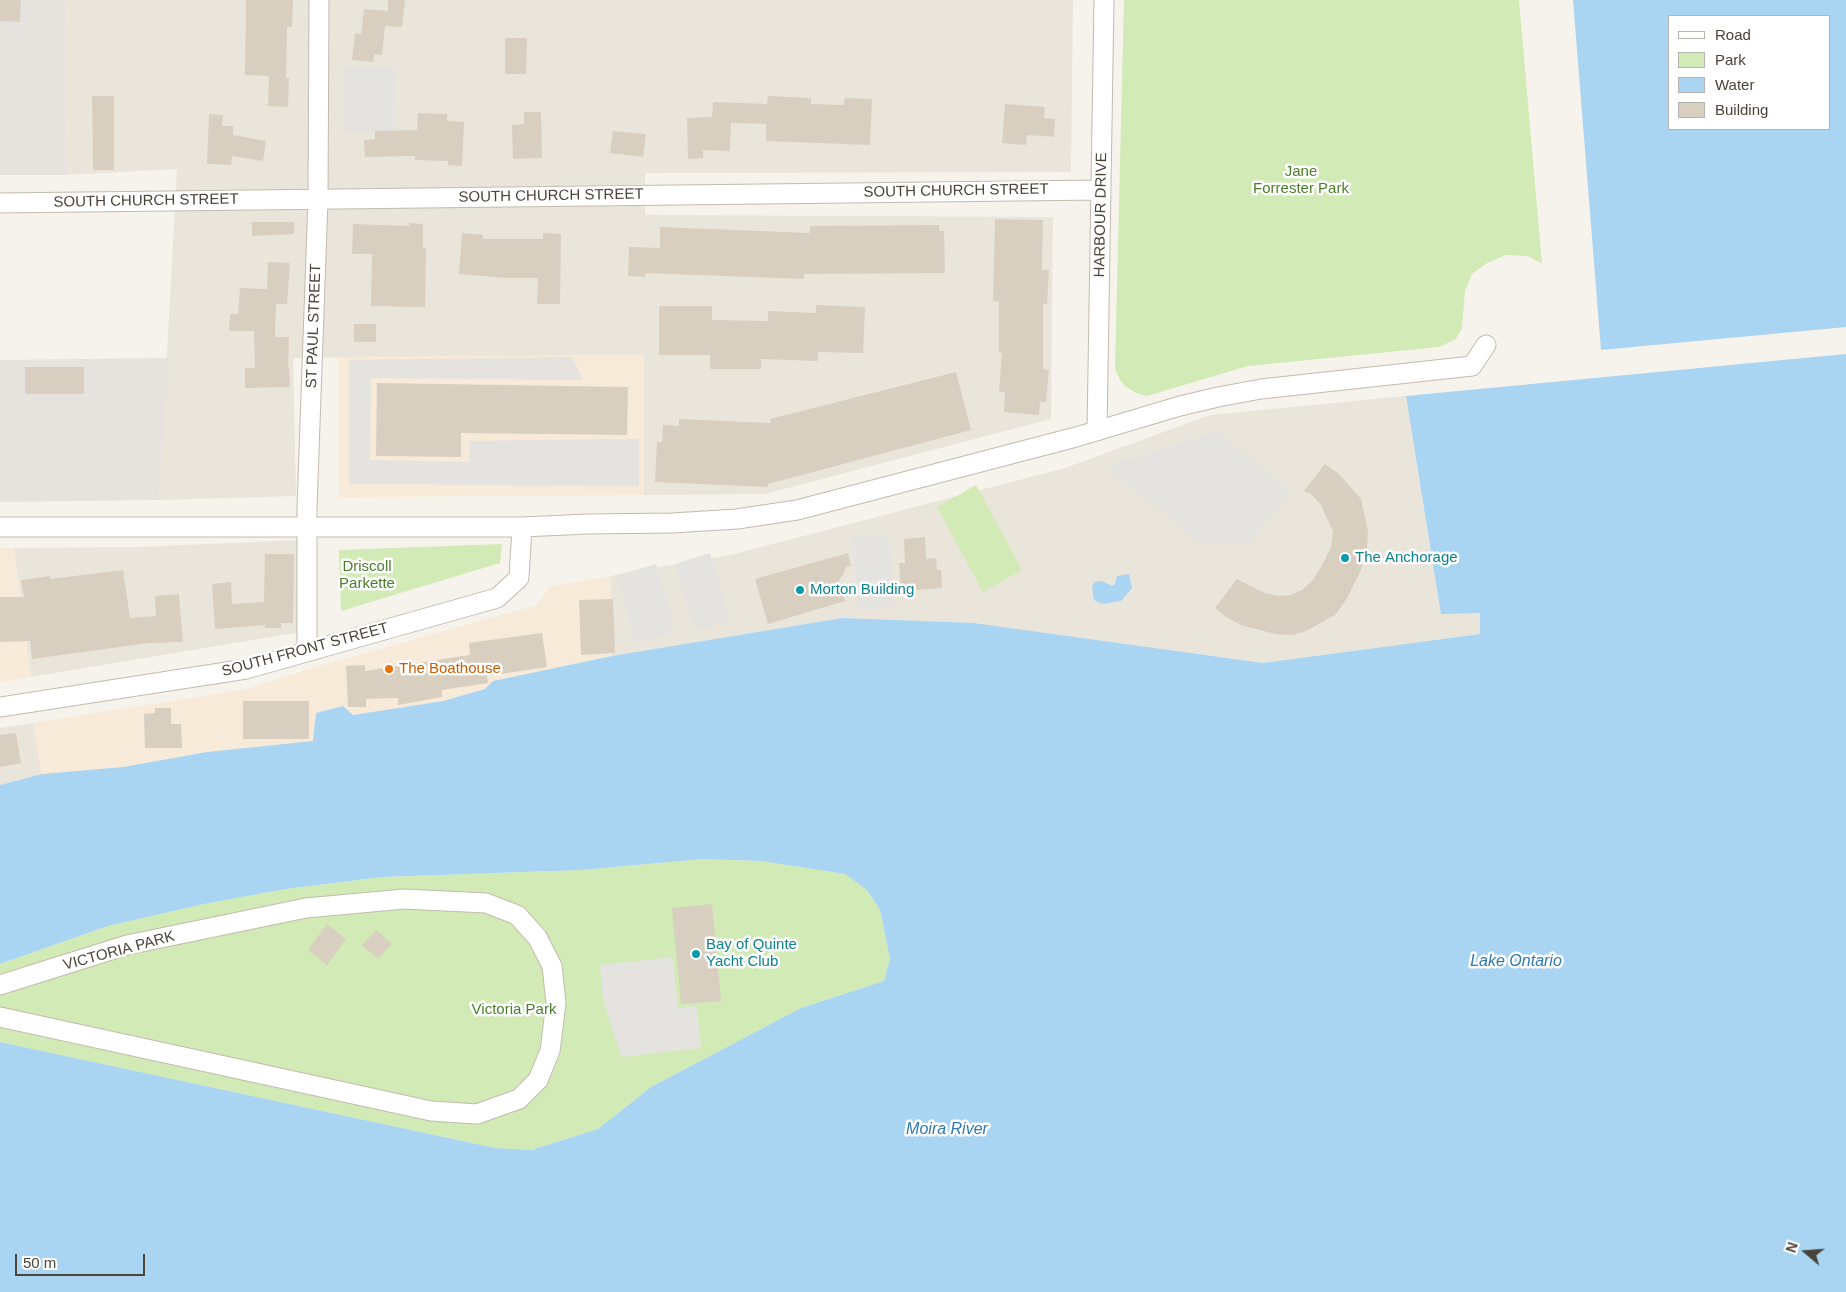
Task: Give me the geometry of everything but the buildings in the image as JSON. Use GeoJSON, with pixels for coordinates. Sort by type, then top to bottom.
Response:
{"type":"FeatureCollection","features":[{"type":"Feature","properties":{"kind":"street","name":"ST PAUL STREET"},"geometry":{"type":"LineString","coordinates":[[307,651],[307,526],[318,199],[319,0]]}},
{"type":"Feature","properties":{"kind":"street","name":"HARBOUR DRIVE"},"geometry":{"type":"LineString","coordinates":[[1097,431],[1104,0]]}},
{"type":"Feature","properties":{"kind":"street","name":"SOUTH CHURCH STREET"},"geometry":{"type":"LineString","coordinates":[[0,204],[1101,190]]}},
{"type":"Feature","properties":{"kind":"street"},"geometry":{"type":"LineString","coordinates":[[0,528],[522,527],[728,520],[797,510],[1097,431],[1180,406],[1261,389],[1472,366],[1486,345]]}},
{"type":"Feature","properties":{"kind":"street","name":"SOUTH FRONT STREET"},"geometry":{"type":"LineString","coordinates":[[0,707],[246,669],[497,598],[519,578],[522,527]]}},
{"type":"Feature","properties":{"kind":"street","name":"VICTORIA PARK"},"geometry":{"type":"LineString","coordinates":[[0,986],[127,945],[306,908],[404,900],[486,903],[517,915],[537,937],[552,966],[556,1002],[550,1051],[538,1080],[520,1099],[477,1114],[431,1111],[0,1017]]}},
{"type":"Feature","properties":{"kind":"shaded area"},"geometry":{"type":"Polygon","coordinates":[[[0,0],[65,0],[66,175],[0,175],[0,0]]]}},
{"type":"Feature","properties":{"kind":"shaded area"},"geometry":{"type":"Polygon","coordinates":[[[65,0],[1073,0],[1071,172],[645,173],[645,215],[1053,217],[1051,419],[765,494],[644,495],[644,355],[293,358],[296,496],[159,500],[177,169],[66,175],[65,0]]]}},
{"type":"Feature","properties":{"kind":"shaded area"},"geometry":{"type":"Polygon","coordinates":[[[343,67],[395,67],[394,132],[343,132],[343,67]]]}},
{"type":"Feature","properties":{"kind":"shaded area"},"geometry":{"type":"Polygon","coordinates":[[[644,355],[644,495],[339,497],[338,357],[644,355]]]}},
{"type":"Feature","properties":{"kind":"shaded area"},"geometry":{"type":"Polygon","coordinates":[[[572,357],[583,380],[371,378],[370,460],[470,462],[469,441],[639,439],[639,486],[349,484],[349,360],[572,357]]]}},
{"type":"Feature","properties":{"kind":"shaded area"},"geometry":{"type":"Polygon","coordinates":[[[168,358],[159,500],[0,502],[0,360],[168,358]]]}},
{"type":"Feature","properties":{"kind":"shaded area"},"geometry":{"type":"Polygon","coordinates":[[[1406,396],[1441,613],[1480,613],[1480,634],[1263,663],[974,623],[842,618],[612,656],[610,576],[734,554],[1065,468],[1210,415],[1406,396]]]}},
{"type":"Feature","properties":{"kind":"shaded area"},"geometry":{"type":"Polygon","coordinates":[[[1217,431],[1290,492],[1248,544],[1208,543],[1204,545],[1106,467],[1217,431]]]}},
{"type":"Feature","properties":{"kind":"shaded area"},"geometry":{"type":"Polygon","coordinates":[[[889,533],[894,607],[858,610],[853,536],[889,533]]]}},
{"type":"Feature","properties":{"kind":"shaded area"},"geometry":{"type":"Polygon","coordinates":[[[299,540],[301,632],[31,677],[14,548],[141,547],[299,540]]]}},
{"type":"Feature","properties":{"kind":"shaded area"},"geometry":{"type":"Polygon","coordinates":[[[0,548],[14,548],[31,677],[0,682],[0,548]]]}},
{"type":"Feature","properties":{"kind":"shaded area"},"geometry":{"type":"Polygon","coordinates":[[[710,553],[730,620],[695,631],[675,564],[710,553]]]}},
{"type":"Feature","properties":{"kind":"shaded area"},"geometry":{"type":"Polygon","coordinates":[[[656,564],[675,632],[636,643],[617,575],[656,564]]]}},
{"type":"Feature","properties":{"kind":"shaded area"},"geometry":{"type":"Polygon","coordinates":[[[610,576],[612,656],[493,681],[485,689],[443,701],[353,715],[342,706],[316,713],[314,741],[207,752],[123,767],[42,774],[33,723],[247,689],[302,671],[537,605],[551,586],[610,576]]]}},
{"type":"Feature","properties":{"kind":"shaded area"},"geometry":{"type":"Polygon","coordinates":[[[33,723],[42,774],[0,785],[0,728],[33,723]]]}},
{"type":"Feature","properties":{"kind":"shaded area"},"geometry":{"type":"Polygon","coordinates":[[[673,957],[678,1008],[697,1006],[701,1048],[621,1057],[603,999],[600,965],[673,957]]]}},
{"type":"Feature","properties":{"kind":"green space","name":"Jane Forrester Park"},"geometry":{"type":"Polygon","coordinates":[[[1124,0],[1519,0],[1542,264],[1528,256],[1506,255],[1487,263],[1472,274],[1465,291],[1462,328],[1456,339],[1439,347],[1248,366],[1147,396],[1126,387],[1115,368],[1124,0]]]}},
{"type":"Feature","properties":{"kind":"green space"},"geometry":{"type":"Polygon","coordinates":[[[976,485],[1022,570],[983,592],[937,507],[976,485]]]}},
{"type":"Feature","properties":{"kind":"green space","name":"Driscoll Parkette"},"geometry":{"type":"Polygon","coordinates":[[[502,544],[500,563],[341,611],[339,550],[502,544]]]}},
{"type":"Feature","properties":{"kind":"green space","name":"Victoria Park"},"geometry":{"type":"Polygon","coordinates":[[[703,859],[761,861],[845,874],[867,890],[880,910],[890,959],[884,981],[801,1008],[651,1087],[598,1129],[530,1150],[495,1148],[0,1042],[0,964],[108,926],[204,904],[286,889],[382,877],[581,870],[703,859]]]}},
{"type":"Feature","properties":{"kind":"water"},"geometry":{"type":"Polygon","coordinates":[[[1573,0],[1846,0],[1846,327],[1601,350],[1573,0]]]}},
{"type":"Feature","properties":{"kind":"water"},"geometry":{"type":"Polygon","coordinates":[[[1846,354],[1846,1292],[0,1292],[0,1042],[495,1148],[531,1150],[598,1129],[651,1087],[801,1008],[884,981],[890,959],[880,910],[867,890],[845,874],[761,861],[703,859],[581,870],[382,877],[286,889],[204,904],[108,926],[0,964],[0,785],[42,774],[123,767],[207,752],[313,741],[316,713],[343,706],[353,715],[443,701],[485,689],[493,681],[612,656],[842,618],[974,623],[1263,663],[1480,634],[1480,613],[1441,614],[1406,396],[1846,354]]]}},
{"type":"Feature","properties":{"kind":"water"},"geometry":{"type":"Polygon","coordinates":[[[1129,574],[1132,588],[1121,601],[1102,604],[1094,600],[1092,588],[1094,582],[1102,581],[1112,586],[1115,584],[1117,576],[1129,574]]]}},
{"type":"Feature","properties":{"kind":"place","name":"The Anchorage"},"geometry":{"type":"Point","coordinates":[1345,558]}},
{"type":"Feature","properties":{"kind":"place","name":"Morton Building"},"geometry":{"type":"Point","coordinates":[800,590]}},
{"type":"Feature","properties":{"kind":"place","name":"The Boathouse"},"geometry":{"type":"Point","coordinates":[389,669]}},
{"type":"Feature","properties":{"kind":"place","name":"Bay of Quinte Yacht Club"},"geometry":{"type":"Point","coordinates":[696,954]}},
{"type":"Feature","properties":{"kind":"water label","name":"Lake Ontario"},"geometry":{"type":"Point","coordinates":[1516,962]}},
{"type":"Feature","properties":{"kind":"water label","name":"Moira River"},"geometry":{"type":"Point","coordinates":[947,1130]}}]}
